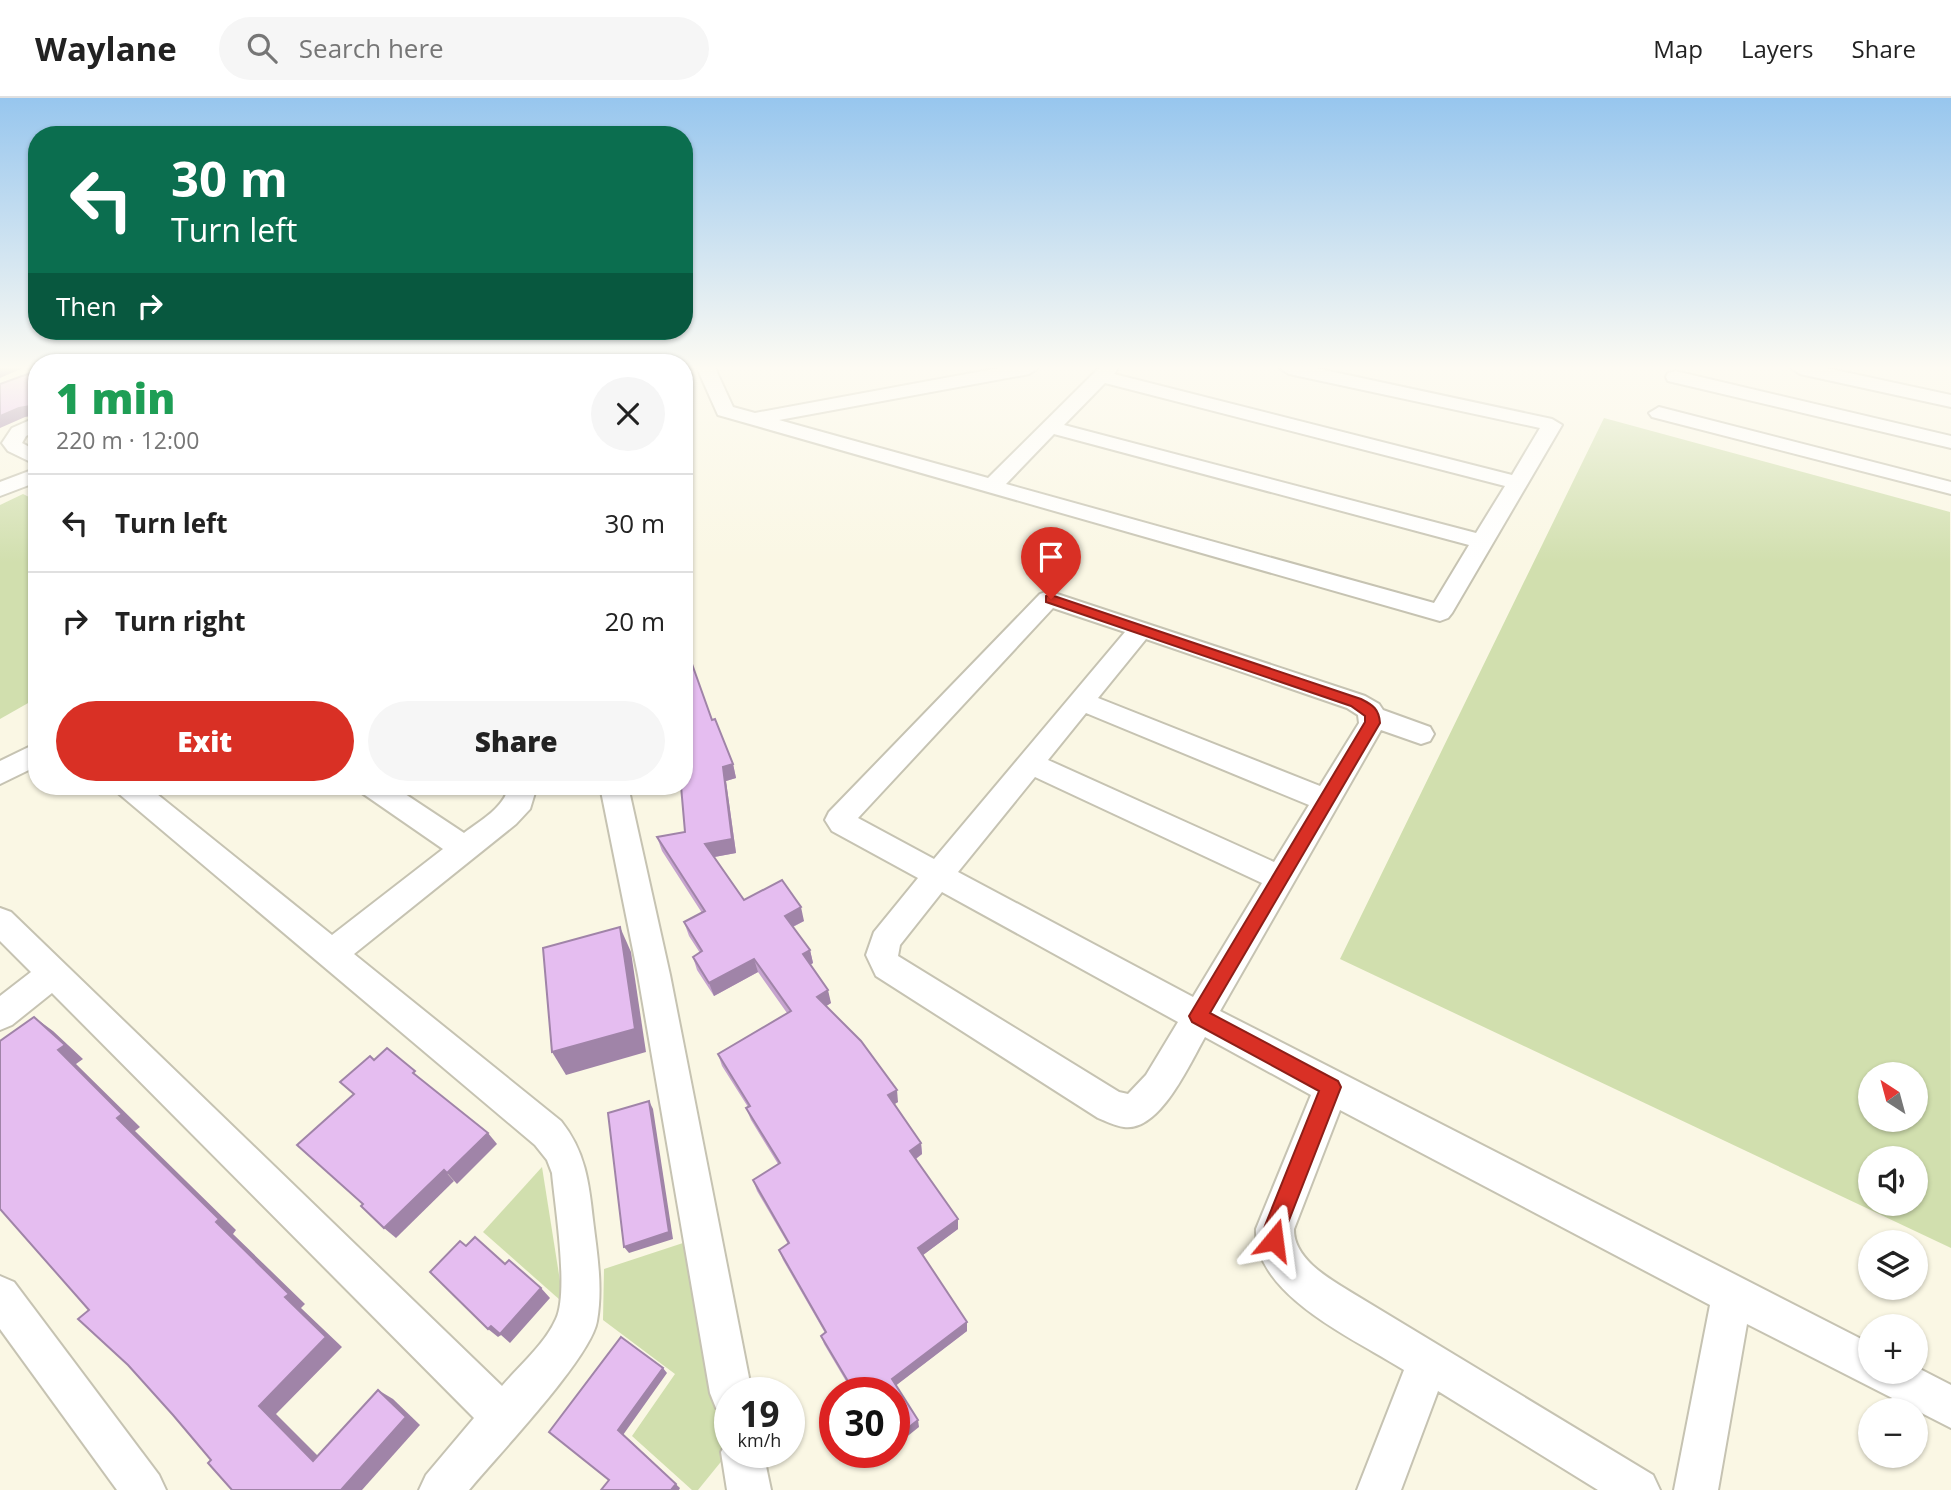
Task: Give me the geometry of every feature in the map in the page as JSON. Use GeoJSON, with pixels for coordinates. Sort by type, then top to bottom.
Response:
{"type":"FeatureCollection","features":[{"type":"Feature","properties":{"kind":"street"},"geometry":{"type":"LineString","coordinates":[[18,433],[12,443],[28,454]]}},
{"type":"Feature","properties":{"kind":"street"},"geometry":{"type":"LineString","coordinates":[[803,433],[1440,613],[1547,433]]}},
{"type":"Feature","properties":{"kind":"street"},"geometry":{"type":"LineString","coordinates":[[992,486],[1044,433]]}},
{"type":"Feature","properties":{"kind":"street"},"geometry":{"type":"LineString","coordinates":[[1072,433],[1483,542]]}},
{"type":"Feature","properties":{"kind":"street"},"geometry":{"type":"LineString","coordinates":[[1331,433],[1517,483]]}},
{"type":"Feature","properties":{"kind":"street"},"geometry":{"type":"LineString","coordinates":[[1782,433],[1951,488]]}},
{"type":"Feature","properties":{"kind":"street"},"geometry":{"type":"LineString","coordinates":[[1896,433],[1951,442]]}},
{"type":"Feature","properties":{"kind":"street"},"geometry":{"type":"LineString","coordinates":[[0,491],[28,478]]}},
{"type":"Feature","properties":{"kind":"street"},"geometry":{"type":"LineString","coordinates":[[1140,629],[938,874],[885,941],[882,955],[887,966],[1110,1106],[1126,1111],[1138,1108],[1149,1098],[1198,1016],[1372,723],[1370,710],[1356,702],[1054,599],[1053,591],[840,815],[842,823],[938,874],[1198,1016],[1858,1359]]}},
{"type":"Feature","properties":{"kind":"street"},"geometry":{"type":"LineString","coordinates":[[1081,701],[1326,800]]}},
{"type":"Feature","properties":{"kind":"street"},"geometry":{"type":"LineString","coordinates":[[1372,716],[1421,734]]}},
{"type":"Feature","properties":{"kind":"street"},"geometry":{"type":"LineString","coordinates":[[0,774],[28,757]]}},
{"type":"Feature","properties":{"kind":"street"},"geometry":{"type":"LineString","coordinates":[[1029,763],[1280,878]]}},
{"type":"Feature","properties":{"kind":"street"},"geometry":{"type":"LineString","coordinates":[[139,795],[548,1133],[566,1159],[574,1191],[582,1286],[577,1323],[562,1347],[441,1490]]}},
{"type":"Feature","properties":{"kind":"street"},"geometry":{"type":"LineString","coordinates":[[385,795],[465,849]]}},
{"type":"Feature","properties":{"kind":"street"},"geometry":{"type":"LineString","coordinates":[[331,954],[517,806],[522,795]]}},
{"type":"Feature","properties":{"kind":"street"},"geometry":{"type":"LineString","coordinates":[[616,795],[654,975],[728,1377]]}},
{"type":"Feature","properties":{"kind":"street"},"geometry":{"type":"LineString","coordinates":[[0,921],[503,1417]]}},
{"type":"Feature","properties":{"kind":"street"},"geometry":{"type":"LineString","coordinates":[[0,1015],[53,973]]}},
{"type":"Feature","properties":{"kind":"street"},"geometry":{"type":"LineString","coordinates":[[1331,1087],[1275,1228],[1277,1250],[1294,1274],[1319,1293],[1428,1362],[1638,1490]]}},
{"type":"Feature","properties":{"kind":"street"},"geometry":{"type":"LineString","coordinates":[[1696,1490],[1732,1294]]}},
{"type":"Feature","properties":{"kind":"street"},"geometry":{"type":"LineString","coordinates":[[0,1296],[144,1490]]}},
{"type":"Feature","properties":{"kind":"street"},"geometry":{"type":"LineString","coordinates":[[1379,1490],[1428,1362]]}},
{"type":"Feature","properties":{"kind":"street"},"geometry":{"type":"LineString","coordinates":[[1906,1384],[1951,1407]]}},
{"type":"Feature","properties":{"kind":"street"},"geometry":{"type":"LineString","coordinates":[[745,1468],[749,1490]]}},
{"type":"Feature","properties":{"kind":"green space"},"geometry":{"type":"Polygon","coordinates":[[[1597,433],[1659,433],[1950,512],[1951,1248],[1928,1237],[1928,1230],[1913,1230],[1883,1216],[1928,1216],[1928,1146],[1858,1146],[1858,1204],[1340,959],[1597,433]]]}},
{"type":"Feature","properties":{"kind":"green space"},"geometry":{"type":"Polygon","coordinates":[[[23,494],[28,496],[28,703],[0,719],[0,505],[23,494]]]}},
{"type":"Feature","properties":{"kind":"green space"},"geometry":{"type":"Polygon","coordinates":[[[542,1167],[560,1281],[560,1300],[483,1232],[542,1167]]]}},
{"type":"Feature","properties":{"kind":"green space"},"geometry":{"type":"Polygon","coordinates":[[[686,1242],[714,1401],[716,1468],[698,1490],[692,1490],[632,1436],[675,1374],[603,1320],[604,1269],[686,1242]]]}},
{"type":"Feature","properties":{"kind":"building"},"geometry":{"type":"Polygon","coordinates":[[[693,667],[712,720],[715,719],[733,764],[723,767],[732,839],[705,844],[744,900],[782,880],[801,907],[785,916],[810,950],[803,954],[828,990],[817,997],[861,1041],[897,1090],[888,1095],[921,1143],[910,1151],[958,1219],[918,1248],[967,1322],[895,1377],[845,1377],[821,1336],[826,1332],[779,1250],[789,1243],[753,1180],[780,1163],[746,1108],[750,1106],[718,1054],[791,1011],[754,959],[709,983],[693,957],[702,951],[684,922],[705,911],[657,837],[685,832],[682,795],[693,795],[693,667]]]}},
{"type":"Feature","properties":{"kind":"building"},"geometry":{"type":"Polygon","coordinates":[[[620,927],[635,1029],[552,1052],[543,948],[620,927]]]}},
{"type":"Feature","properties":{"kind":"building"},"geometry":{"type":"Polygon","coordinates":[[[34,1017],[65,1045],[58,1050],[122,1114],[117,1118],[219,1219],[216,1222],[289,1294],[285,1297],[326,1337],[259,1406],[313,1461],[378,1390],[406,1417],[341,1490],[232,1490],[208,1463],[211,1460],[128,1365],[78,1319],[89,1310],[0,1209],[0,1041],[34,1017]]]}},
{"type":"Feature","properties":{"kind":"building"},"geometry":{"type":"Polygon","coordinates":[[[387,1048],[415,1071],[413,1073],[488,1133],[447,1173],[444,1170],[384,1228],[361,1206],[363,1204],[297,1145],[354,1094],[340,1082],[370,1056],[374,1060],[387,1048]]]}},
{"type":"Feature","properties":{"kind":"building"},"geometry":{"type":"Polygon","coordinates":[[[649,1101],[669,1232],[624,1247],[608,1113],[649,1101]]]}},
{"type":"Feature","properties":{"kind":"building"},"geometry":{"type":"Polygon","coordinates":[[[475,1237],[505,1264],[509,1260],[541,1288],[500,1334],[491,1326],[488,1329],[430,1272],[460,1241],[466,1246],[475,1237]]]}},
{"type":"Feature","properties":{"kind":"building"},"geometry":{"type":"Polygon","coordinates":[[[621,1337],[663,1368],[618,1430],[676,1484],[671,1490],[601,1490],[609,1480],[549,1432],[621,1337]]]}},
{"type":"Feature","properties":{"kind":"building"},"geometry":{"type":"Polygon","coordinates":[[[910,1407],[918,1420],[910,1426],[910,1407]]]}},
{"type":"Feature","properties":{"kind":"route"},"geometry":{"type":"LineString","coordinates":[[1051,599],[1356,702],[1370,710],[1372,723],[1198,1016],[1331,1087],[1275,1228],[1274,1240]]}}]}
